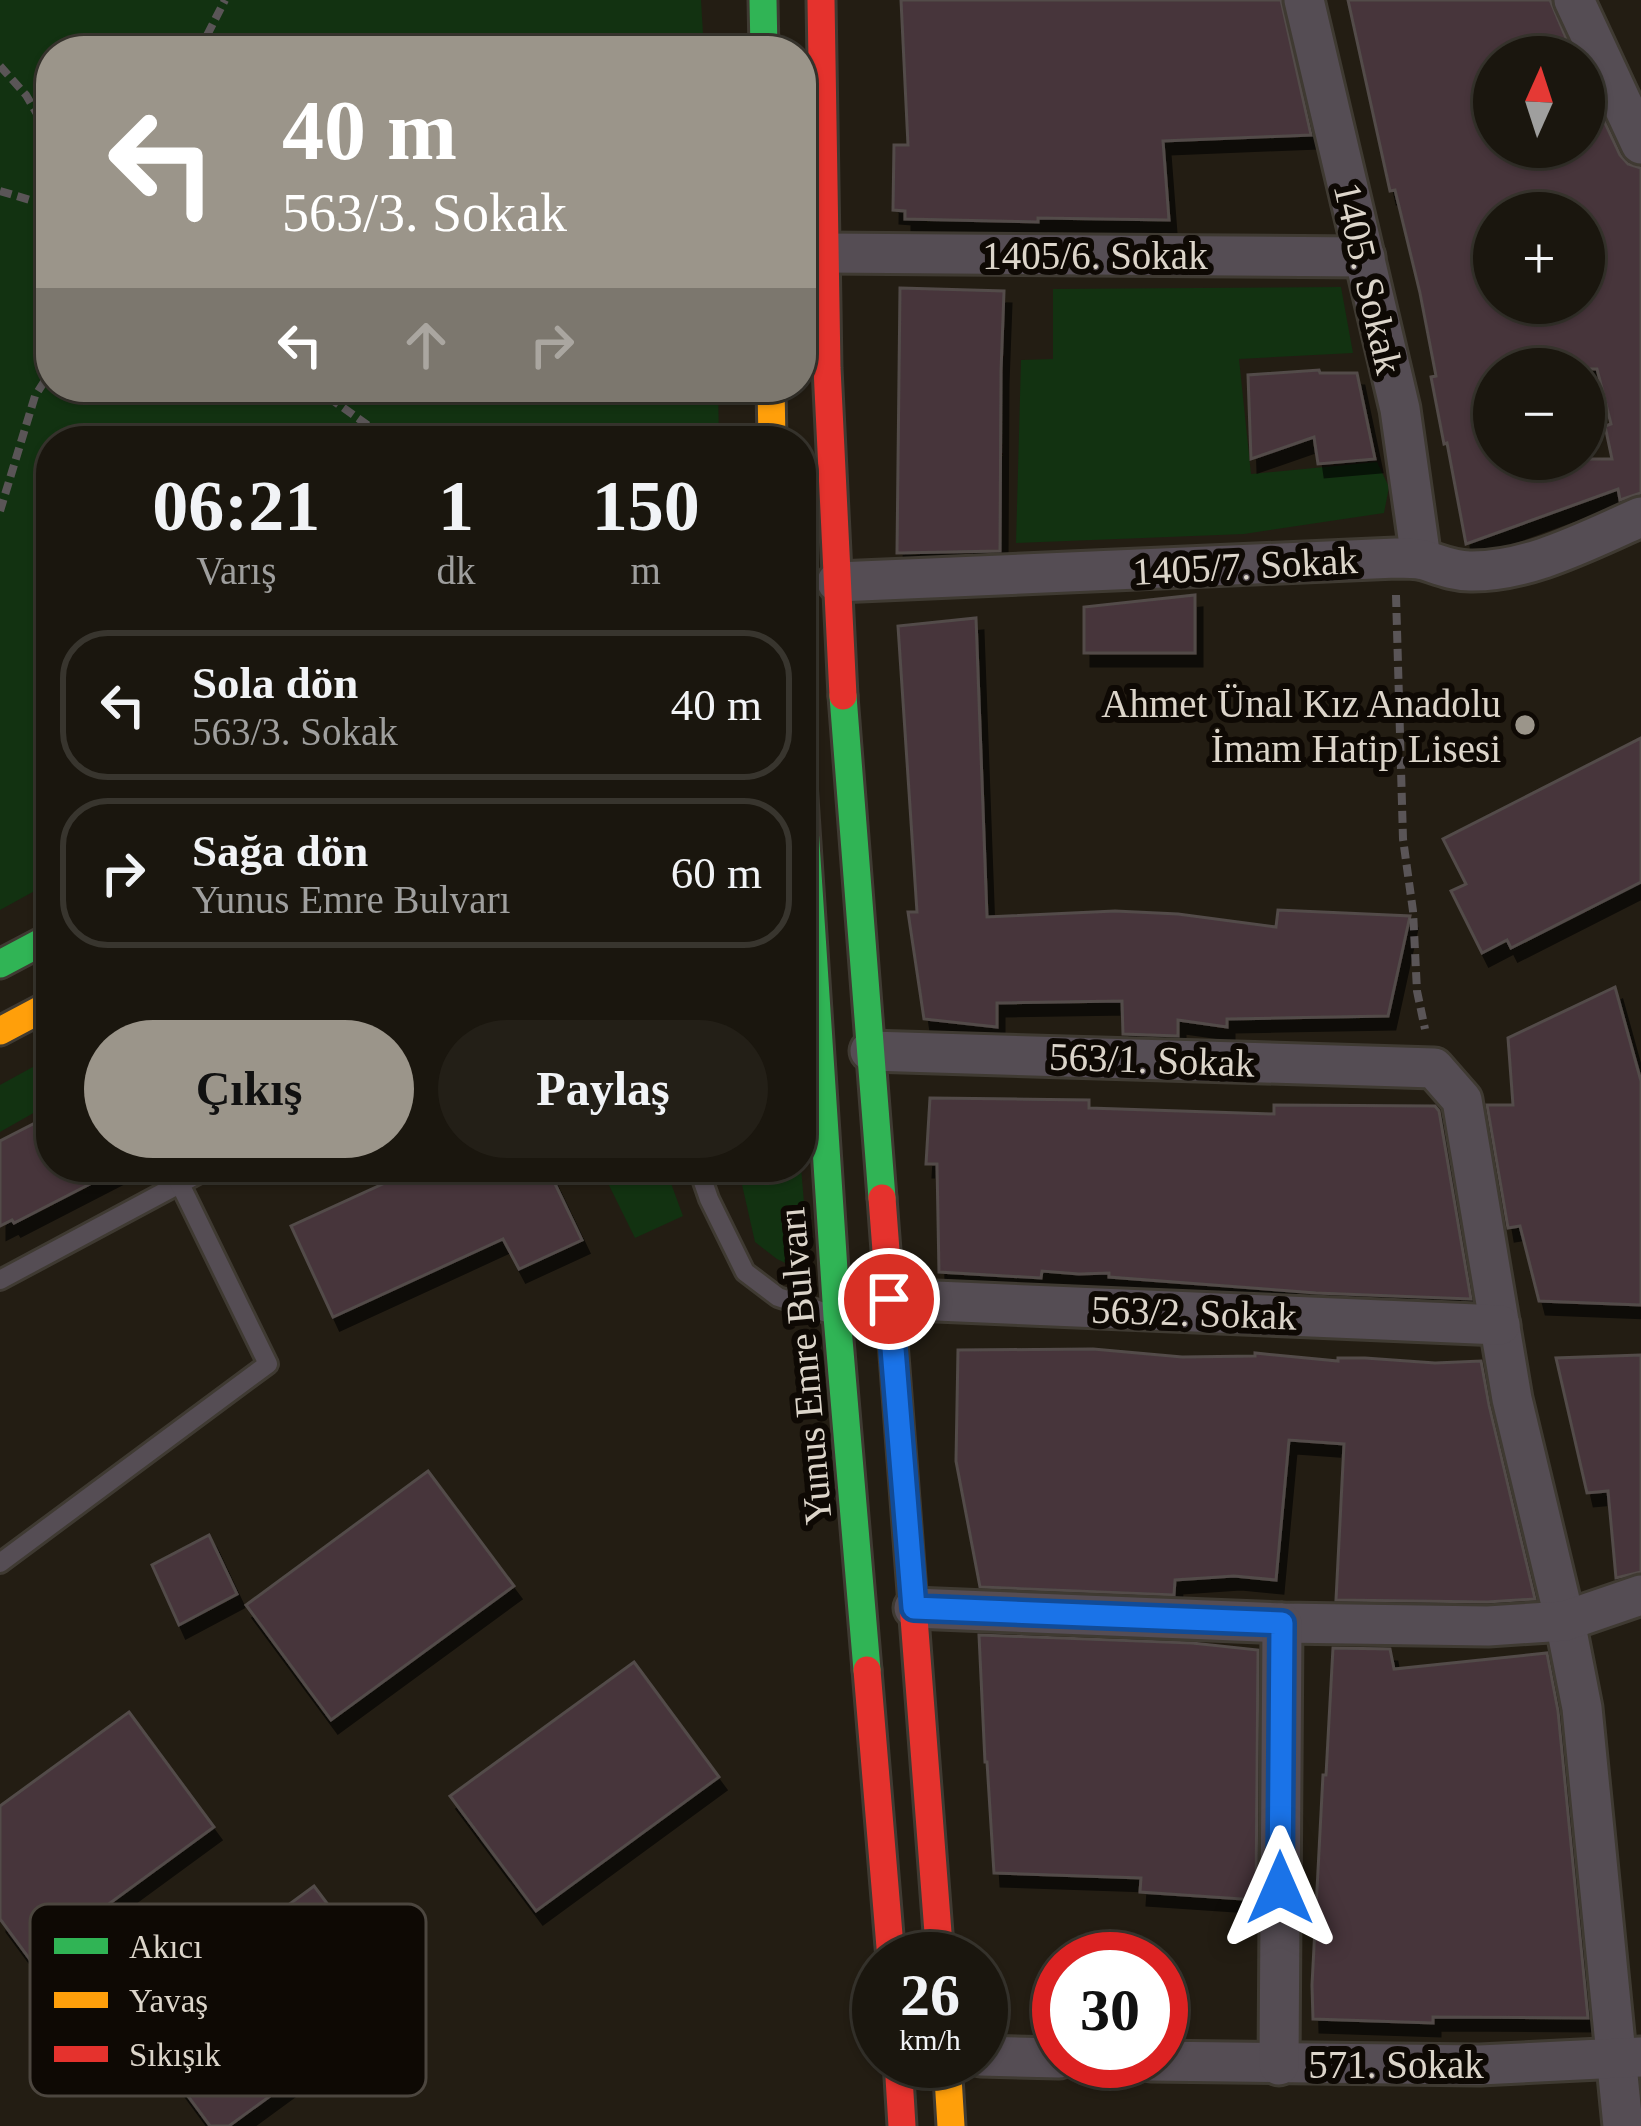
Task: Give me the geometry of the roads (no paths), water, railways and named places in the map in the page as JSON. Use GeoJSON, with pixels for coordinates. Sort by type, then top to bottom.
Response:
{"type":"FeatureCollection","features":[{"type":"Feature","properties":{"kind":"main road"},"geometry":{"type":"LineString","coordinates":[[763,0],[764,36]]}},
{"type":"Feature","properties":{"kind":"main road"},"geometry":{"type":"LineString","coordinates":[[821,0],[822,590],[843,698],[938,1932]]}},
{"type":"Feature","properties":{"kind":"main road"},"geometry":{"type":"LineString","coordinates":[[0,964],[36,945]]}},
{"type":"Feature","properties":{"kind":"main road","name":"Yunus Emre Bulvarı"},"geometry":{"type":"LineString","coordinates":[[816,996],[837,1316],[890,1932]]}},
{"type":"Feature","properties":{"kind":"main road"},"geometry":{"type":"LineString","coordinates":[[0,1031],[36,1012]]}},
{"type":"Feature","properties":{"kind":"main road"},"geometry":{"type":"LineString","coordinates":[[886,1868],[934,1864]]}},
{"type":"Feature","properties":{"kind":"main road"},"geometry":{"type":"LineString","coordinates":[[900,2088],[902,2126]]}},
{"type":"Feature","properties":{"kind":"main road"},"geometry":{"type":"LineString","coordinates":[[949,2088],[952,2126]]}},
{"type":"Feature","properties":{"kind":"street","name":"1405. Sokak"},"geometry":{"type":"LineString","coordinates":[[1304,0],[1400,409],[1408,558]]}},
{"type":"Feature","properties":{"kind":"street"},"geometry":{"type":"LineString","coordinates":[[1574,0],[1641,144]]}},
{"type":"Feature","properties":{"kind":"street","name":"1405/6. Sokak"},"geometry":{"type":"LineString","coordinates":[[825,253],[1365,256]]}},
{"type":"Feature","properties":{"kind":"street","name":"1405/7. Sokak"},"geometry":{"type":"LineString","coordinates":[[822,590],[1408,558],[1466,572],[1498,571],[1572,548],[1641,517]]}},
{"type":"Feature","properties":{"kind":"street","name":"563/1. Sokak"},"geometry":{"type":"LineString","coordinates":[[870,1051],[1434,1068],[1462,1100],[1500,1325]]}},
{"type":"Feature","properties":{"kind":"street","name":"563/2. Sokak"},"geometry":{"type":"LineString","coordinates":[[889,1299],[1500,1325]]}},
{"type":"Feature","properties":{"kind":"street"},"geometry":{"type":"LineString","coordinates":[[1500,1325],[1511,1399],[1582,1708],[1628,2059],[1623,2126]]}},
{"type":"Feature","properties":{"kind":"street"},"geometry":{"type":"LineString","coordinates":[[914,1608],[1488,1626],[1565,1622],[1641,1595]]}},
{"type":"Feature","properties":{"kind":"street"},"geometry":{"type":"LineString","coordinates":[[1279,2065],[1282,1623]]}},
{"type":"Feature","properties":{"kind":"street","name":"571. Sokak"},"geometry":{"type":"LineString","coordinates":[[1188,2062],[1480,2065],[1628,2059]]}},
{"type":"Feature","properties":{"kind":"lane"},"geometry":{"type":"LineString","coordinates":[[703,1182],[745,1272],[778,1297],[837,1316]]}},
{"type":"Feature","properties":{"kind":"lane"},"geometry":{"type":"LineString","coordinates":[[0,1280],[179,1183],[268,1364],[0,1563]]}},
{"type":"Feature","properties":{"kind":"place","name":"Ahmet Ünal Kız Anadolu İmam Hatip Lisesi"},"geometry":{"type":"Point","coordinates":[1525,725]}}]}
